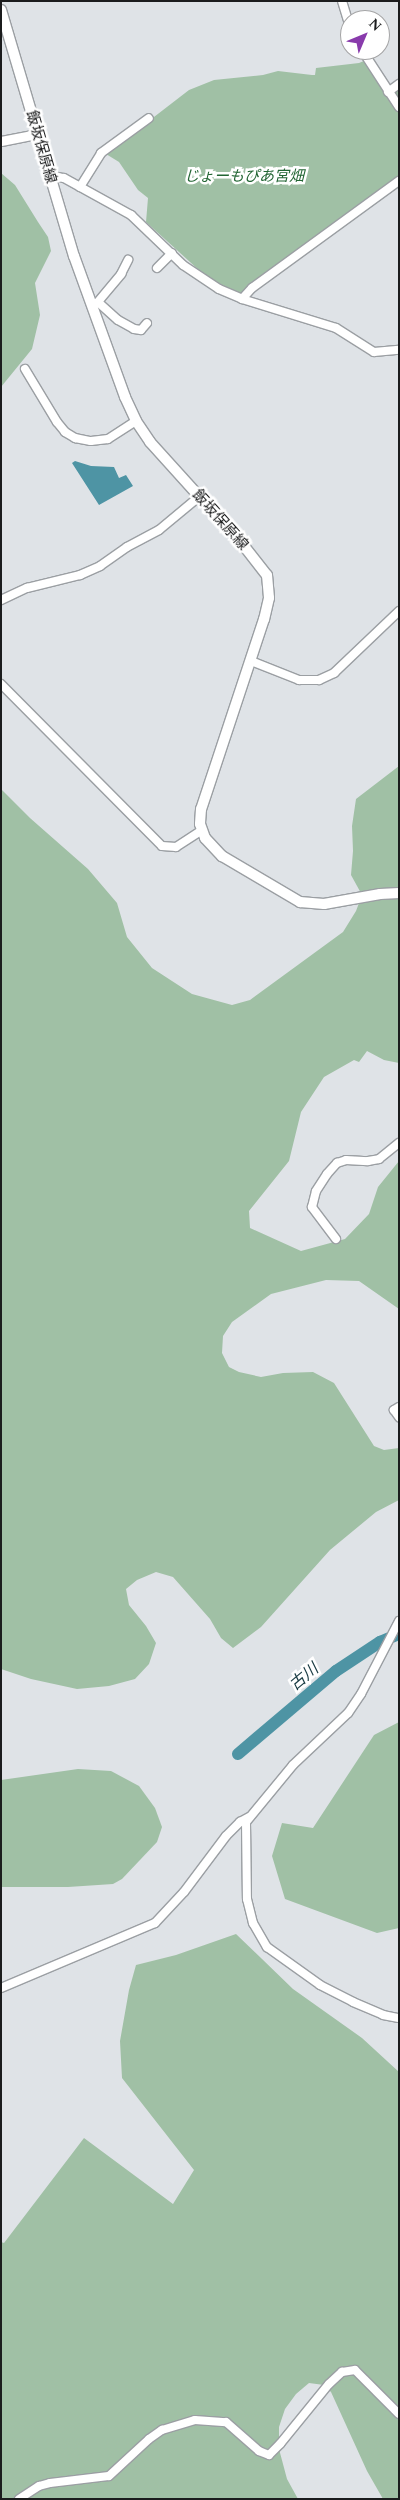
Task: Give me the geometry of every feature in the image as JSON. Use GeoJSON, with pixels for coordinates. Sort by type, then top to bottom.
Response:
{"type":"FeatureCollection","features":[{"type":"Feature","properties":{"kind":"main road","name":"飯坂保原線"},"geometry":{"type":"LineString","coordinates":[[1,10],[48,175],[136,421],[150,442],[244,546],[267,575],[269,598],[251,661],[201,809],[202,830]]}},
{"type":"Feature","properties":{"kind":"main road"},"geometry":{"type":"LineString","coordinates":[[202,830],[210,845],[222,856],[300,902],[316,905],[380,894],[399,893]]}},
{"type":"Feature","properties":{"kind":"street"},"geometry":{"type":"LineString","coordinates":[[368,60],[399,107]]}},
{"type":"Feature","properties":{"kind":"street"},"geometry":{"type":"LineString","coordinates":[[388,92],[399,84]]}},
{"type":"Feature","properties":{"kind":"street"},"geometry":{"type":"LineString","coordinates":[[80,187],[101,153],[149,118]]}},
{"type":"Feature","properties":{"kind":"street"},"geometry":{"type":"LineString","coordinates":[[1,141],[37,134]]}},
{"type":"Feature","properties":{"kind":"street"},"geometry":{"type":"LineString","coordinates":[[48,175],[64,178],[131,215],[202,279],[242,299],[336,328],[374,352],[399,350]]}},
{"type":"Feature","properties":{"kind":"street"},"geometry":{"type":"LineString","coordinates":[[242,299],[252,288],[399,181]]}},
{"type":"Feature","properties":{"kind":"street"},"geometry":{"type":"LineString","coordinates":[[157,268],[172,253]]}},
{"type":"Feature","properties":{"kind":"street"},"geometry":{"type":"LineString","coordinates":[[128,260],[118,278],[94,303],[134,330],[141,330],[147,323]]}},
{"type":"Feature","properties":{"kind":"street"},"geometry":{"type":"LineString","coordinates":[[25,369],[57,422],[65,432],[75,438],[91,442],[108,439],[136,421]]}},
{"type":"Feature","properties":{"kind":"street"},"geometry":{"type":"LineString","coordinates":[[1,600],[27,588],[80,575],[100,566],[127,547],[159,530],[200,496]]}},
{"type":"Feature","properties":{"kind":"street"},"geometry":{"type":"LineString","coordinates":[[251,661],[299,680],[319,680],[334,673],[399,611]]}},
{"type":"Feature","properties":{"kind":"street"},"geometry":{"type":"LineString","coordinates":[[1,684],[162,846],[176,847],[202,830]]}},
{"type":"Feature","properties":{"kind":"street"},"geometry":{"type":"LineString","coordinates":[[336,1238],[312,1207],[316,1191],[327,1174],[337,1163],[346,1160],[368,1161],[379,1159],[399,1144]]}},
{"type":"Feature","properties":{"kind":"street"},"geometry":{"type":"LineString","coordinates":[[399,1406],[394,1410],[399,1417]]}},
{"type":"Feature","properties":{"kind":"street"},"geometry":{"type":"LineString","coordinates":[[399,1621],[361,1694],[348,1713],[293,1765],[246,1822],[247,1899],[253,1923],[266,1947],[320,1985],[383,2015],[399,2018]]}},
{"type":"Feature","properties":{"kind":"street"},"geometry":{"type":"LineString","coordinates":[[1,1988],[156,1923],[184,1892],[226,1836],[240,1822],[249,1817]]}},
{"type":"Feature","properties":{"kind":"street"},"geometry":{"type":"LineString","coordinates":[[19,2499],[39,2486],[50,2483],[109,2476],[149,2439],[162,2430],[195,2420],[226,2422],[259,2452],[269,2455],[329,2384],[342,2372],[355,2370],[399,2414]]}},
{"type":"Feature","properties":{"kind":"green space","name":"じょーもぴあ宮畑"},"geometry":{"type":"Polygon","coordinates":[[[372,60],[390,86],[399,82],[399,187],[248,296],[223,286],[201,272],[146,222],[148,198],[138,190],[119,162],[106,154],[189,90],[214,80],[263,75],[278,71],[315,75],[316,68],[372,60]]]}},
{"type":"Feature","properties":{"kind":"green space"},"geometry":{"type":"Polygon","coordinates":[[[1,173],[15,185],[48,237],[51,251],[35,283],[40,315],[32,349],[1,387],[1,173]]]}},
{"type":"Feature","properties":{"kind":"green space"},"geometry":{"type":"Polygon","coordinates":[[[399,766],[399,1063],[384,1060],[367,1051],[359,1062],[354,1060],[324,1077],[301,1112],[289,1161],[249,1211],[250,1228],[301,1251],[345,1239],[369,1214],[378,1187],[399,1161],[399,1309],[359,1281],[326,1280],[271,1294],[232,1322],[223,1336],[222,1353],[229,1367],[239,1372],[261,1377],[283,1373],[313,1372],[334,1383],[374,1446],[384,1450],[399,1448],[399,1500],[376,1512],[330,1550],[261,1627],[233,1648],[221,1638],[210,1619],[173,1577],[156,1572],[137,1580],[126,1589],[129,1605],[146,1626],[156,1643],[149,1664],[135,1679],[109,1686],[77,1689],[31,1679],[1,1669],[1,789],[30,818],[88,869],[117,903],[127,937],[152,968],[192,994],[232,1005],[250,1000],[343,932],[356,911],[362,895],[351,875],[353,851],[352,826],[356,799],[399,766]]]}},
{"type":"Feature","properties":{"kind":"green space"},"geometry":{"type":"Polygon","coordinates":[[[399,1722],[399,1928],[377,1933],[285,1899],[272,1856],[282,1823],[313,1828],[374,1735],[399,1722]]]}},
{"type":"Feature","properties":{"kind":"green space"},"geometry":{"type":"Polygon","coordinates":[[[78,1769],[111,1771],[139,1786],[155,1808],[162,1827],[157,1842],[122,1879],[113,1884],[68,1887],[1,1887],[1,1780],[78,1769]]]}},
{"type":"Feature","properties":{"kind":"green space"},"geometry":{"type":"Polygon","coordinates":[[[236,1934],[293,1989],[362,2038],[399,2072],[399,2499],[383,2499],[367,2471],[331,2392],[324,2385],[309,2383],[296,2394],[285,2409],[279,2427],[279,2449],[287,2479],[298,2499],[1,2499],[1,2242],[4,2243],[84,2138],[173,2204],[194,2170],[122,2078],[120,2041],[129,1990],[136,1965],[176,1955],[236,1934]]]}},
{"type":"Feature","properties":{"kind":"water"},"geometry":{"type":"Polygon","coordinates":[[[75,461],[91,466],[114,467],[119,478],[126,475],[133,486],[99,505],[72,463],[75,461]]]}},
{"type":"Feature","properties":{"kind":"waterway","name":"古川"},"geometry":{"type":"LineString","coordinates":[[238,1754],[336,1671],[380,1642],[399,1634]]}}]}
